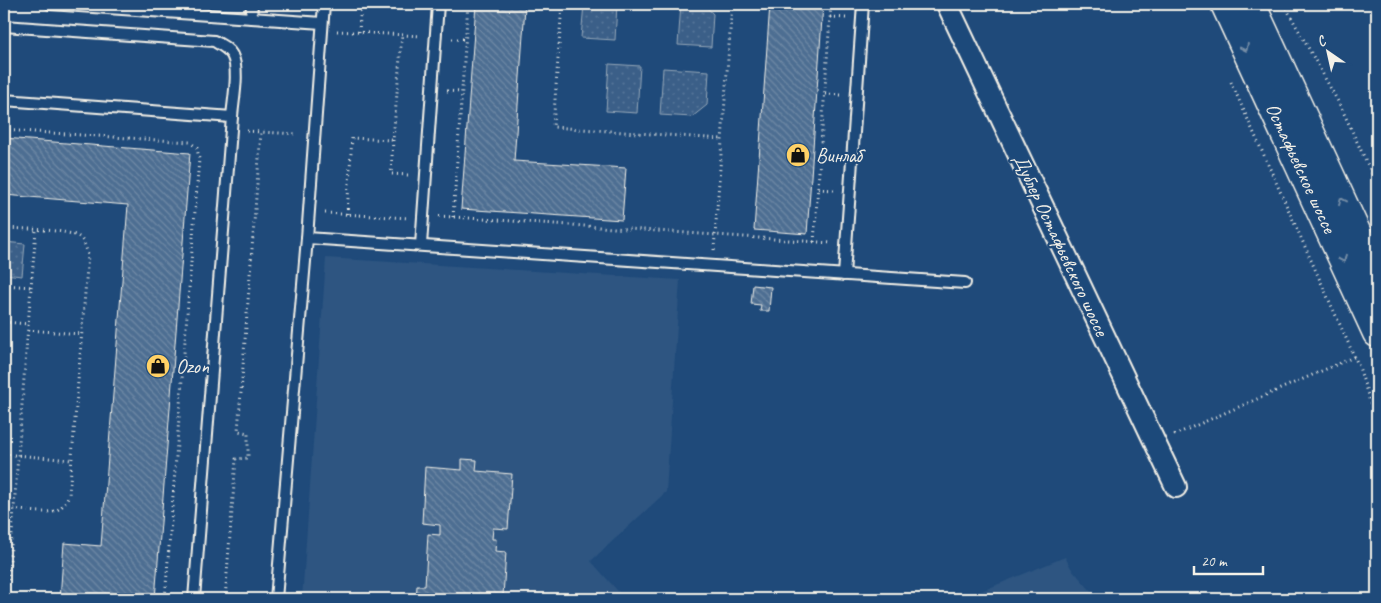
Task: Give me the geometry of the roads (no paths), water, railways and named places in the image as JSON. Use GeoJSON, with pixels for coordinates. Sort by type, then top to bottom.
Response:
{"type":"FeatureCollection","features":[{"type":"Feature","properties":{"kind":"main road","name":"Остафьевское шоссе"},"geometry":{"type":"LineString","coordinates":[[1225,4],[1377,333]]}},
{"type":"Feature","properties":{"kind":"main road","name":"Остафьевское шоссе"},"geometry":{"type":"LineString","coordinates":[[1251,4],[1377,277]]}},
{"type":"Feature","properties":{"kind":"street","name":"Дублер Остафьевского шоссе"},"geometry":{"type":"LineString","coordinates":[[947,4],[1176,487]]}},
{"type":"Feature","properties":{"kind":"lane"},"geometry":{"type":"LineString","coordinates":[[50,4],[322,23]]}},
{"type":"Feature","properties":{"kind":"lane"},"geometry":{"type":"LineString","coordinates":[[251,18],[252,4]]}},
{"type":"Feature","properties":{"kind":"lane"},"geometry":{"type":"LineString","coordinates":[[276,599],[307,238],[324,4]]}},
{"type":"Feature","properties":{"kind":"lane"},"geometry":{"type":"LineString","coordinates":[[421,246],[438,4]]}},
{"type":"Feature","properties":{"kind":"lane"},"geometry":{"type":"LineString","coordinates":[[844,275],[863,4]]}},
{"type":"Feature","properties":{"kind":"lane"},"geometry":{"type":"LineString","coordinates":[[4,26],[214,41],[225,47],[232,54],[236,65],[194,599]]}},
{"type":"Feature","properties":{"kind":"lane"},"geometry":{"type":"LineString","coordinates":[[4,100],[232,117]]}},
{"type":"Feature","properties":{"kind":"lane"},"geometry":{"type":"LineString","coordinates":[[307,238],[965,283]]}},
{"type":"Feature","properties":{"kind":"place","name":"Винлаб"},"geometry":{"type":"Point","coordinates":[798,155]}},
{"type":"Feature","properties":{"kind":"place","name":"Ozon"},"geometry":{"type":"Point","coordinates":[158,366]}}]}
